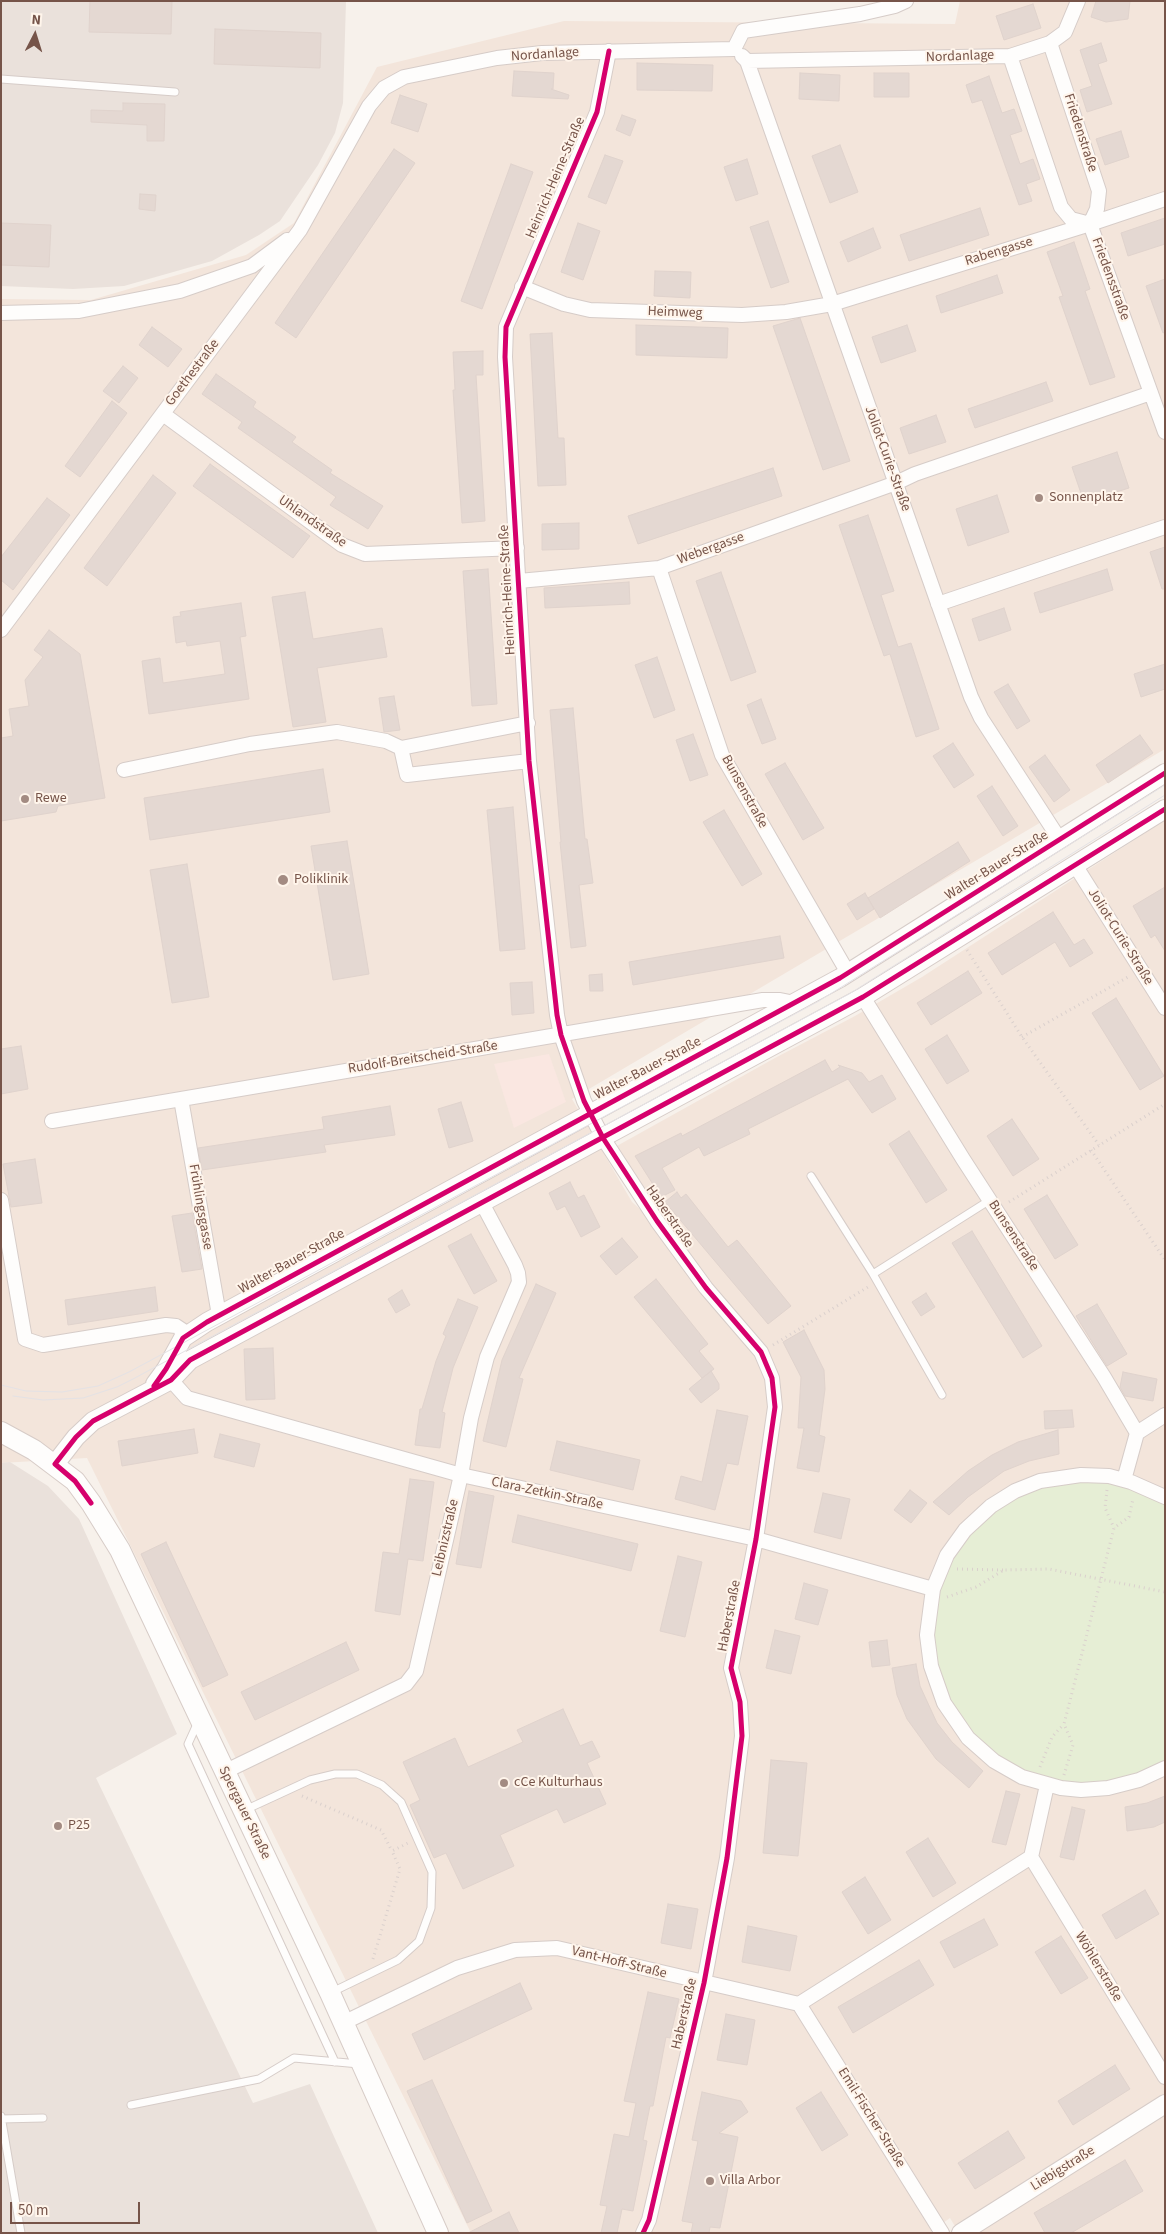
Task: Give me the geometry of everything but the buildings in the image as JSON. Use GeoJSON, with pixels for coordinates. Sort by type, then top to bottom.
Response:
{"type":"FeatureCollection","features":[{"type":"Feature","properties":{"kind":"main road","name":"Spergauer Straße"},"geometry":{"type":"LineString","coordinates":[[1,1432],[55,1464],[74,1481],[91,1503],[120,1550],[330,1993],[438,2233]]}},
{"type":"Feature","properties":{"kind":"street"},"geometry":{"type":"LineString","coordinates":[[747,61],[734,49],[743,31],[860,14],[895,6],[906,1]]}},
{"type":"Feature","properties":{"kind":"street"},"geometry":{"type":"LineString","coordinates":[[1050,43],[1065,32],[1078,1]]}},
{"type":"Feature","properties":{"kind":"street","name":"Nordanlage"},"geometry":{"type":"LineString","coordinates":[[747,61],[1010,56],[1050,43]]}},
{"type":"Feature","properties":{"kind":"street","name":"Friedenstraße"},"geometry":{"type":"LineString","coordinates":[[1050,43],[1098,191],[1097,209],[1090,224]]}},
{"type":"Feature","properties":{"kind":"street","name":"Nordanlage"},"geometry":{"type":"LineString","coordinates":[[369,106],[384,88],[404,77],[506,57],[542,53],[734,49]]}},
{"type":"Feature","properties":{"kind":"street","name":"Heinrich-Heine-Straße"},"geometry":{"type":"LineString","coordinates":[[602,1138],[590,1113],[562,1035],[557,1015],[529,761],[505,357],[506,327],[597,112],[609,51]]}},
{"type":"Feature","properties":{"kind":"street","name":"Friedensstraße"},"geometry":{"type":"LineString","coordinates":[[1010,56],[1061,207],[1071,219],[1090,224],[1165,432]]}},
{"type":"Feature","properties":{"kind":"street","name":"Joliot-Curie-Straße"},"geometry":{"type":"LineString","coordinates":[[747,61],[971,697],[981,718],[1060,840]]}},
{"type":"Feature","properties":{"kind":"street","name":"Goethestraße"},"geometry":{"type":"LineString","coordinates":[[1,630],[300,230],[369,106]]}},
{"type":"Feature","properties":{"kind":"street","name":"Rabengasse"},"geometry":{"type":"LineString","coordinates":[[832,304],[1165,199]]}},
{"type":"Feature","properties":{"kind":"street"},"geometry":{"type":"LineString","coordinates":[[1,313],[79,312],[180,291],[252,266],[300,230]]}},
{"type":"Feature","properties":{"kind":"street","name":"Heimweg"},"geometry":{"type":"LineString","coordinates":[[522,286],[564,304],[590,310],[742,315],[786,312],[832,304]]}},
{"type":"Feature","properties":{"kind":"street"},"geometry":{"type":"LineString","coordinates":[[896,483],[915,474],[1150,393]]}},
{"type":"Feature","properties":{"kind":"street","name":"Uhlandstraße"},"geometry":{"type":"LineString","coordinates":[[163,414],[342,545],[365,554],[517,548]]}},
{"type":"Feature","properties":{"kind":"street","name":"Webergasse"},"geometry":{"type":"LineString","coordinates":[[519,581],[659,568],[896,483]]}},
{"type":"Feature","properties":{"kind":"street"},"geometry":{"type":"LineString","coordinates":[[938,604],[1165,527]]}},
{"type":"Feature","properties":{"kind":"street","name":"Bunsenstraße"},"geometry":{"type":"LineString","coordinates":[[659,568],[722,755],[848,973]]}},
{"type":"Feature","properties":{"kind":"street"},"geometry":{"type":"LineString","coordinates":[[124,770],[250,744],[337,732],[386,741],[401,748],[528,723]]}},
{"type":"Feature","properties":{"kind":"street"},"geometry":{"type":"LineString","coordinates":[[401,748],[407,775],[529,761]]}},
{"type":"Feature","properties":{"kind":"street","name":"Walter-Bauer-Straße"},"geometry":{"type":"LineString","coordinates":[[152,1388],[166,1369],[183,1338],[219,1315],[848,973],[1165,774]]}},
{"type":"Feature","properties":{"kind":"street","name":"Walter-Bauer-Straße"},"geometry":{"type":"LineString","coordinates":[[55,1464],[76,1437],[93,1420],[152,1388],[171,1380],[190,1360],[863,997],[1062,871],[1076,865],[1165,809]]}},
{"type":"Feature","properties":{"kind":"street","name":"Joliot-Curie-Straße"},"geometry":{"type":"LineString","coordinates":[[1076,865],[1165,1008]]}},
{"type":"Feature","properties":{"kind":"street","name":"Bunsenstraße"},"geometry":{"type":"LineString","coordinates":[[863,997],[993,1205],[1104,1376],[1137,1433]]}},
{"type":"Feature","properties":{"kind":"street","name":"Rudolf-Breitscheid-Straße"},"geometry":{"type":"LineString","coordinates":[[52,1121],[763,1000],[780,1000],[795,1003]]}},
{"type":"Feature","properties":{"kind":"street","name":"Frühlingsgasse"},"geometry":{"type":"LineString","coordinates":[[181,1099],[219,1315]]}},
{"type":"Feature","properties":{"kind":"street","name":"Haberstraße"},"geometry":{"type":"LineString","coordinates":[[602,1138],[656,1221],[706,1288],[761,1352],[772,1378],[775,1407],[756,1539],[731,1668],[740,1702],[742,1736],[726,1858],[704,1983],[649,2220],[643,2233]]}},
{"type":"Feature","properties":{"kind":"street"},"geometry":{"type":"LineString","coordinates":[[1,1200],[26,1339],[43,1345],[166,1325],[176,1326],[188,1334]]}},
{"type":"Feature","properties":{"kind":"street","name":"Leibnizstraße"},"geometry":{"type":"LineString","coordinates":[[224,1772],[406,1684],[416,1672],[460,1475],[470,1418],[488,1357],[519,1282],[515,1265],[482,1203]]}},
{"type":"Feature","properties":{"kind":"street","name":"Clara-Zetkin-Straße"},"geometry":{"type":"LineString","coordinates":[[171,1380],[187,1398],[460,1475],[756,1539],[932,1589]]}},
{"type":"Feature","properties":{"kind":"street"},"geometry":{"type":"LineString","coordinates":[[1131,1482],[1137,1433],[1165,1415]]}},
{"type":"Feature","properties":{"kind":"street"},"geometry":{"type":"LineString","coordinates":[[1165,1497],[1131,1482],[1109,1476],[1081,1474],[1040,1481],[1015,1491],[991,1506],[964,1530],[947,1555],[932,1589],[927,1635],[931,1666],[944,1703],[968,1738],[987,1755],[1022,1776],[1047,1785],[1081,1790],[1108,1788],[1139,1780],[1165,1768]]}},
{"type":"Feature","properties":{"kind":"street"},"geometry":{"type":"LineString","coordinates":[[799,2004],[1031,1857],[1047,1785]]}},
{"type":"Feature","properties":{"kind":"street","name":"Wöhlerstraße"},"geometry":{"type":"LineString","coordinates":[[1031,1857],[1165,2077]]}},
{"type":"Feature","properties":{"kind":"street","name":"Vant-Hoff-Straße"},"geometry":{"type":"LineString","coordinates":[[343,2023],[457,1968],[515,1950],[557,1948],[799,2004]]}},
{"type":"Feature","properties":{"kind":"street","name":"Emil-Fischer-Straße"},"geometry":{"type":"LineString","coordinates":[[799,2004],[942,2233]]}},
{"type":"Feature","properties":{"kind":"street","name":"Liebigstraße"},"geometry":{"type":"LineString","coordinates":[[961,2233],[1165,2104]]}},
{"type":"Feature","properties":{"kind":"lane"},"geometry":{"type":"LineString","coordinates":[[1,79],[175,92]]}},
{"type":"Feature","properties":{"kind":"lane"},"geometry":{"type":"LineString","coordinates":[[811,1176],[875,1278],[942,1395]]}},
{"type":"Feature","properties":{"kind":"lane"},"geometry":{"type":"LineString","coordinates":[[875,1278],[993,1205]]}},
{"type":"Feature","properties":{"kind":"lane"},"geometry":{"type":"LineString","coordinates":[[199,1719],[188,1744],[335,2062]]}},
{"type":"Feature","properties":{"kind":"lane"},"geometry":{"type":"LineString","coordinates":[[243,1811],[310,1780],[335,1774],[357,1774],[382,1785],[401,1802],[432,1872],[431,1908],[419,1941],[398,1960],[330,1993]]}},
{"type":"Feature","properties":{"kind":"lane"},"geometry":{"type":"LineString","coordinates":[[131,2105],[259,2079],[294,2058],[362,2064]]}},
{"type":"Feature","properties":{"kind":"lane"},"geometry":{"type":"LineString","coordinates":[[21,2233],[1,2118],[43,2118]]}},
{"type":"Feature","properties":{"kind":"path"},"geometry":{"type":"LineString","coordinates":[[959,937],[1022,1037],[1099,1145]]}},
{"type":"Feature","properties":{"kind":"path"},"geometry":{"type":"LineString","coordinates":[[1022,1037],[1141,970]]}},
{"type":"Feature","properties":{"kind":"path"},"geometry":{"type":"LineString","coordinates":[[993,1205],[1091,1150],[1165,1104]]}},
{"type":"Feature","properties":{"kind":"path"},"geometry":{"type":"LineString","coordinates":[[1091,1150],[1165,1260]]}},
{"type":"Feature","properties":{"kind":"path"},"geometry":{"type":"LineString","coordinates":[[761,1352],[875,1278]]}},
{"type":"Feature","properties":{"kind":"path"},"geometry":{"type":"LineString","coordinates":[[1047,1785],[1052,1737],[1064,1724],[1114,1528],[1105,1508],[1109,1476]]}},
{"type":"Feature","properties":{"kind":"path"},"geometry":{"type":"LineString","coordinates":[[1114,1528],[1129,1517],[1131,1482]]}},
{"type":"Feature","properties":{"kind":"path"},"geometry":{"type":"LineString","coordinates":[[941,1569],[1049,1569],[1165,1592]]}},
{"type":"Feature","properties":{"kind":"path"},"geometry":{"type":"LineString","coordinates":[[932,1589],[946,1597],[976,1587],[1004,1570]]}},
{"type":"Feature","properties":{"kind":"path"},"geometry":{"type":"LineString","coordinates":[[1047,1785],[1073,1745],[1064,1724]]}},
{"type":"Feature","properties":{"kind":"path"},"geometry":{"type":"LineString","coordinates":[[288,1790],[381,1830],[400,1868],[368,1975]]}},
{"type":"Feature","properties":{"kind":"path"},"geometry":{"type":"LineString","coordinates":[[392,1851],[418,1839]]}},
{"type":"Feature","properties":{"kind":"shaded area"},"geometry":{"type":"Polygon","coordinates":[[[1,1],[346,1],[343,103],[335,133],[318,165],[280,221],[212,261],[124,286],[73,289],[1,286],[1,1]]]}},
{"type":"Feature","properties":{"kind":"shaded area"},"geometry":{"type":"Polygon","coordinates":[[[960,1],[1165,1],[1165,749],[572,1099],[632,1202],[683,1247],[615,1147],[855,1016],[922,977],[1165,820],[1165,2233],[959,2233],[950,2218],[929,2233],[471,2233],[87,1458],[1,1463],[1,299],[91,300],[246,255],[294,223],[377,67],[564,21],[955,24],[960,1]]]}},
{"type":"Feature","properties":{"kind":"shaded area"},"geometry":{"type":"Polygon","coordinates":[[[549,1054],[566,1102],[514,1128],[494,1064],[549,1054]]]}},
{"type":"Feature","properties":{"kind":"shaded area","name":"P25"},"geometry":{"type":"Polygon","coordinates":[[[10,1462],[48,1486],[79,1519],[177,1734],[96,1778],[253,2103],[310,2084],[378,2233],[1,2233],[1,1463],[10,1462]]]}},
{"type":"Feature","properties":{"kind":"green space"},"geometry":{"type":"Polygon","coordinates":[[[1081,1475],[1165,1497],[1165,1768],[1081,1790],[994,1761],[944,1703],[927,1635],[941,1569],[994,1503],[1081,1475]]]}},
{"type":"Feature","properties":{"kind":"tram line"},"geometry":{"type":"LineString","coordinates":[[1,1385],[26,1391],[62,1392],[98,1386],[129,1372],[819,1001],[1165,785]]}},
{"type":"Feature","properties":{"kind":"tram line"},"geometry":{"type":"LineString","coordinates":[[13,1396],[43,1400],[83,1398],[117,1387],[133,1379],[849,994],[1165,795]]}},
{"type":"Feature","properties":{"kind":"cycle path"},"geometry":{"type":"LineString","coordinates":[[609,51],[597,112],[506,327],[505,357],[529,761],[557,1015],[561,1035],[584,1101],[603,1138],[657,1221],[706,1288],[761,1352],[772,1378],[775,1407],[756,1539],[731,1668],[740,1702],[742,1736],[727,1858],[704,1983],[649,2220],[643,2233]]}},
{"type":"Feature","properties":{"kind":"cycle path"},"geometry":{"type":"LineString","coordinates":[[154,1386],[183,1338],[207,1322],[840,978],[1165,773]]}},
{"type":"Feature","properties":{"kind":"cycle path"},"geometry":{"type":"LineString","coordinates":[[91,1503],[75,1481],[55,1464],[76,1437],[93,1421],[171,1380],[190,1360],[863,997],[1165,809]]}},
{"type":"Feature","properties":{"kind":"place","name":"Sonnenplatz"},"geometry":{"type":"Point","coordinates":[1039,498]}},
{"type":"Feature","properties":{"kind":"place","name":"Rewe"},"geometry":{"type":"Point","coordinates":[25,799]}},
{"type":"Feature","properties":{"kind":"place","name":"Poliklinik"},"geometry":{"type":"Point","coordinates":[283,880]}},
{"type":"Feature","properties":{"kind":"place","name":"cCe Kulturhaus"},"geometry":{"type":"Point","coordinates":[504,1783]}},
{"type":"Feature","properties":{"kind":"place","name":"P25"},"geometry":{"type":"Point","coordinates":[58,1826]}},
{"type":"Feature","properties":{"kind":"place","name":"Villa Arbor"},"geometry":{"type":"Point","coordinates":[710,2181]}}]}
